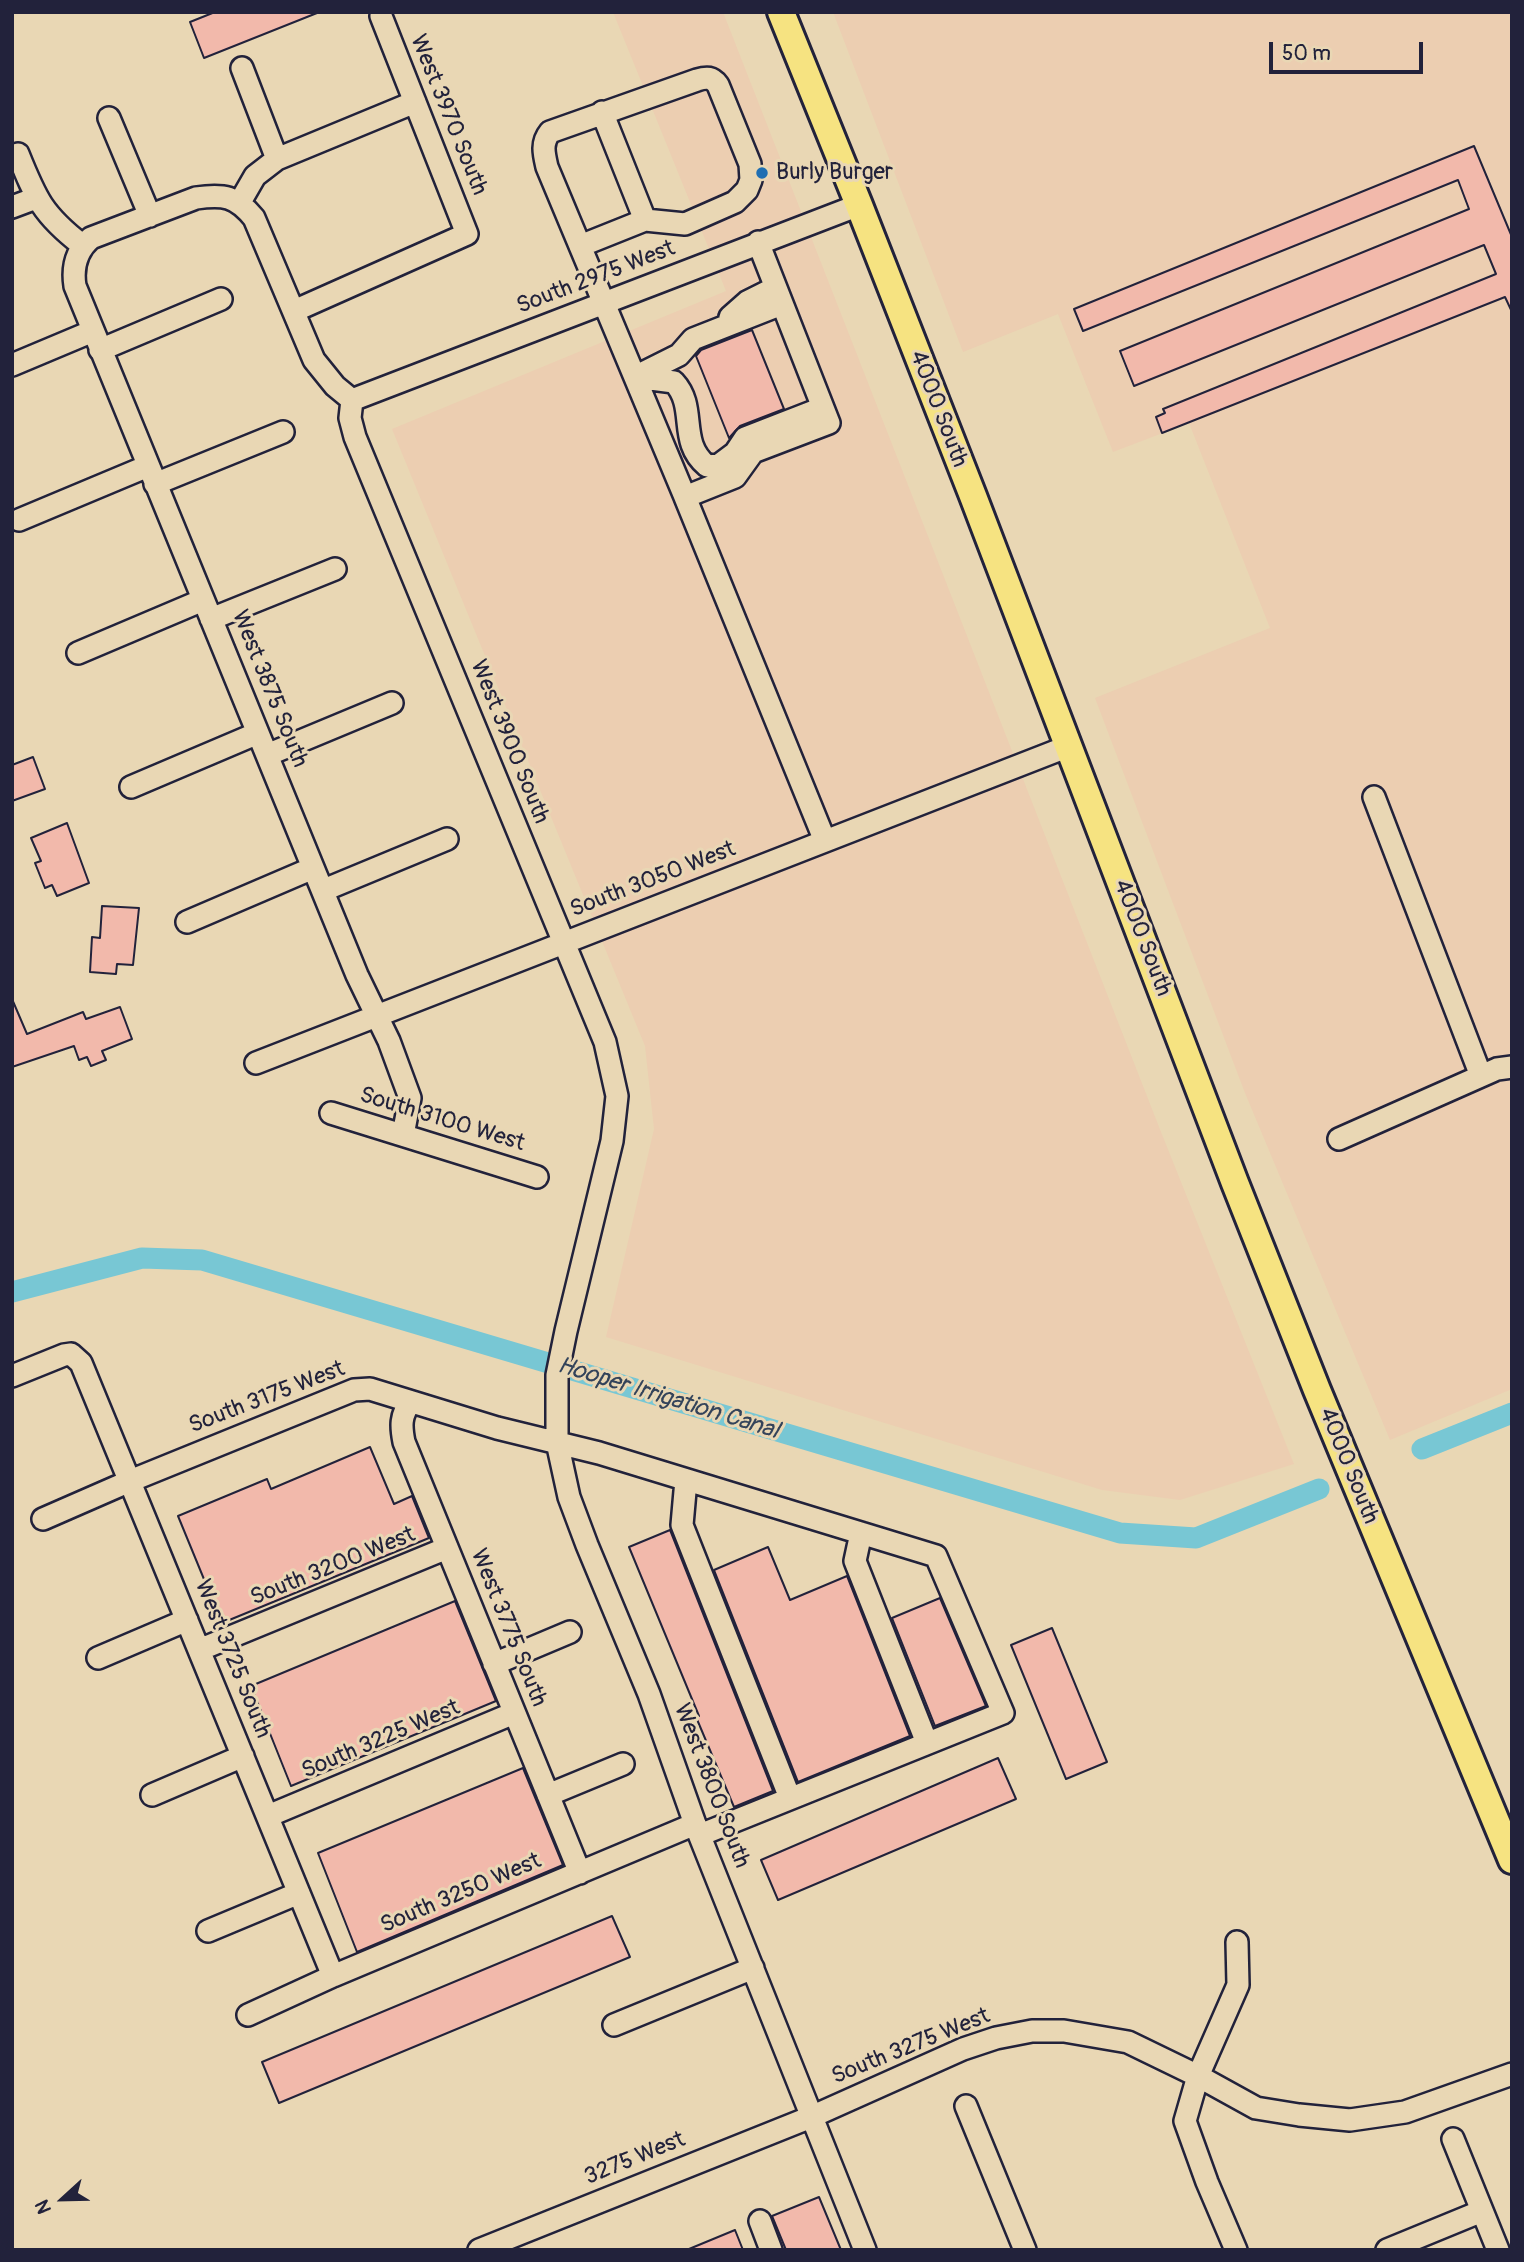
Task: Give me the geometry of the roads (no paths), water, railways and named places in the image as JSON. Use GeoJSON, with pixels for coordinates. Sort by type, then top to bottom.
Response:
{"type":"FeatureCollection","features":[{"type":"Feature","properties":{"kind":"main road","name":"4000 South"},"geometry":{"type":"LineString","coordinates":[[781,12],[859,205],[1069,746],[1235,1183],[1317,1390],[1512,1860]]}},
{"type":"Feature","properties":{"kind":"street","name":"West 3970 South"},"geometry":{"type":"LineString","coordinates":[[294,311],[467,234],[381,16]]}},
{"type":"Feature","properties":{"kind":"street"},"geometry":{"type":"LineString","coordinates":[[242,68],[277,159]]}},
{"type":"Feature","properties":{"kind":"street"},"geometry":{"type":"LineString","coordinates":[[580,246],[645,220],[685,224],[735,202],[747,190],[751,180],[750,164],[718,85],[709,78],[683,84],[550,132],[544,144],[547,167],[825,841]]}},
{"type":"Feature","properties":{"kind":"street"},"geometry":{"type":"LineString","coordinates":[[240,202],[255,176],[277,159],[415,102]]}},
{"type":"Feature","properties":{"kind":"street"},"geometry":{"type":"LineString","coordinates":[[603,112],[645,220]]}},
{"type":"Feature","properties":{"kind":"street"},"geometry":{"type":"LineString","coordinates":[[109,118],[150,216]]}},
{"type":"Feature","properties":{"kind":"street"},"geometry":{"type":"LineString","coordinates":[[18,154],[36,198],[79,255],[91,238],[196,198],[214,195],[240,202],[254,218],[314,360],[335,386],[352,400]]}},
{"type":"Feature","properties":{"kind":"street"},"geometry":{"type":"LineString","coordinates":[[12,207],[36,198]]}},
{"type":"Feature","properties":{"kind":"street","name":"South 2975 West"},"geometry":{"type":"LineString","coordinates":[[352,400],[859,205]]}},
{"type":"Feature","properties":{"kind":"street"},"geometry":{"type":"LineString","coordinates":[[685,497],[735,477],[753,452],[829,423],[758,242]]}},
{"type":"Feature","properties":{"kind":"street","name":"West 3875 South"},"geometry":{"type":"LineString","coordinates":[[79,255],[73,275],[75,286],[357,975],[389,1041],[410,1098],[403,1135]]}},
{"type":"Feature","properties":{"kind":"street"},"geometry":{"type":"LineString","coordinates":[[635,377],[679,355],[693,339],[713,331],[747,302],[778,296]]}},
{"type":"Feature","properties":{"kind":"street"},"geometry":{"type":"LineString","coordinates":[[12,365],[221,299]]}},
{"type":"Feature","properties":{"kind":"street"},"geometry":{"type":"LineString","coordinates":[[635,377],[674,382],[681,389],[690,444],[697,457],[707,466],[719,465],[735,453],[745,438],[822,408]]}},
{"type":"Feature","properties":{"kind":"street","name":"West 3900 South"},"geometry":{"type":"LineString","coordinates":[[352,400],[350,418],[355,437],[605,1042],[617,1096],[612,1141],[566,1331]]}},
{"type":"Feature","properties":{"kind":"street"},"geometry":{"type":"LineString","coordinates":[[19,520],[283,432]]}},
{"type":"Feature","properties":{"kind":"street"},"geometry":{"type":"LineString","coordinates":[[78,653],[335,569]]}},
{"type":"Feature","properties":{"kind":"street"},"geometry":{"type":"LineString","coordinates":[[267,755],[392,703]]}},
{"type":"Feature","properties":{"kind":"street"},"geometry":{"type":"LineString","coordinates":[[131,787],[258,733]]}},
{"type":"Feature","properties":{"kind":"street","name":"South 3050 West"},"geometry":{"type":"LineString","coordinates":[[256,1063],[1069,746]]}},
{"type":"Feature","properties":{"kind":"street"},"geometry":{"type":"LineString","coordinates":[[1374,797],[1481,1076]]}},
{"type":"Feature","properties":{"kind":"street"},"geometry":{"type":"LineString","coordinates":[[324,890],[447,839]]}},
{"type":"Feature","properties":{"kind":"street"},"geometry":{"type":"LineString","coordinates":[[187,922],[313,868]]}},
{"type":"Feature","properties":{"kind":"street"},"geometry":{"type":"LineString","coordinates":[[1339,1139],[1497,1069],[1512,1067]]}},
{"type":"Feature","properties":{"kind":"street","name":"South 3100 West"},"geometry":{"type":"LineString","coordinates":[[331,1113],[537,1177]]}},
{"type":"Feature","properties":{"kind":"street","name":"West 3800 South"},"geometry":{"type":"LineString","coordinates":[[566,1331],[557,1375],[557,1442],[569,1497],[649,1694],[697,1830],[865,2250]]}},
{"type":"Feature","properties":{"kind":"street","name":"West 3725 South"},"geometry":{"type":"LineString","coordinates":[[12,1376],[64,1355],[90,1359],[130,1481],[333,1976]]}},
{"type":"Feature","properties":{"kind":"street","name":"South 3175 West"},"geometry":{"type":"LineString","coordinates":[[43,1519],[354,1390],[370,1389],[861,1533]]}},
{"type":"Feature","properties":{"kind":"street","name":"West 3775 South"},"geometry":{"type":"LineString","coordinates":[[411,1402],[402,1418],[404,1442],[580,1873]]}},
{"type":"Feature","properties":{"kind":"street"},"geometry":{"type":"LineString","coordinates":[[686,1480],[682,1525],[790,1798]]}},
{"type":"Feature","properties":{"kind":"street"},"geometry":{"type":"LineString","coordinates":[[861,1533],[855,1561],[927,1743]]}},
{"type":"Feature","properties":{"kind":"street","name":"South 3250 West"},"geometry":{"type":"LineString","coordinates":[[248,2015],[333,1976],[580,1873],[790,1798],[1003,1713],[936,1556],[861,1533]]}},
{"type":"Feature","properties":{"kind":"street","name":"South 3200 West"},"geometry":{"type":"LineString","coordinates":[[200,1650],[447,1548]]}},
{"type":"Feature","properties":{"kind":"street"},"geometry":{"type":"LineString","coordinates":[[98,1658],[187,1620]]}},
{"type":"Feature","properties":{"kind":"street"},"geometry":{"type":"LineString","coordinates":[[494,1664],[570,1632]]}},
{"type":"Feature","properties":{"kind":"street","name":"South 3225 West"},"geometry":{"type":"LineString","coordinates":[[268,1816],[514,1713]]}},
{"type":"Feature","properties":{"kind":"street"},"geometry":{"type":"LineString","coordinates":[[152,1795],[243,1756]]}},
{"type":"Feature","properties":{"kind":"street"},"geometry":{"type":"LineString","coordinates":[[548,1795],[623,1764]]}},
{"type":"Feature","properties":{"kind":"street"},"geometry":{"type":"LineString","coordinates":[[208,1931],[299,1893]]}},
{"type":"Feature","properties":{"kind":"street"},"geometry":{"type":"LineString","coordinates":[[1229,2248],[1185,2121],[1198,2076],[1238,1985],[1237,1942]]}},
{"type":"Feature","properties":{"kind":"street"},"geometry":{"type":"LineString","coordinates":[[614,2025],[753,1968]]}},
{"type":"Feature","properties":{"kind":"street","name":"South 3275 West"},"geometry":{"type":"LineString","coordinates":[[811,2117],[963,2049],[996,2038],[1032,2031],[1065,2031],[1128,2042],[1256,2108],[1350,2120],[1405,2112],[1512,2074]]}},
{"type":"Feature","properties":{"kind":"street"},"geometry":{"type":"LineString","coordinates":[[966,2106],[1025,2250]]}},
{"type":"Feature","properties":{"kind":"street","name":"3275 West"},"geometry":{"type":"LineString","coordinates":[[479,2250],[811,2117]]}},
{"type":"Feature","properties":{"kind":"street"},"geometry":{"type":"LineString","coordinates":[[1453,2139],[1498,2250]]}},
{"type":"Feature","properties":{"kind":"street"},"geometry":{"type":"LineString","coordinates":[[1387,2250],[1482,2211]]}},
{"type":"Feature","properties":{"kind":"street"},"geometry":{"type":"LineString","coordinates":[[760,2221],[771,2250]]}},
{"type":"Feature","properties":{"kind":"waterway","name":"Hooper Irrigation Canal"},"geometry":{"type":"LineString","coordinates":[[12,1292],[142,1258],[202,1260],[1120,1533],[1196,1538],[1319,1489]]}},
{"type":"Feature","properties":{"kind":"waterway","name":"Hooper Irrigation Canal"},"geometry":{"type":"LineString","coordinates":[[1422,1449],[1512,1413]]}},
{"type":"Feature","properties":{"kind":"place","name":"Burly Burger"},"geometry":{"type":"Point","coordinates":[762,173]}}]}
